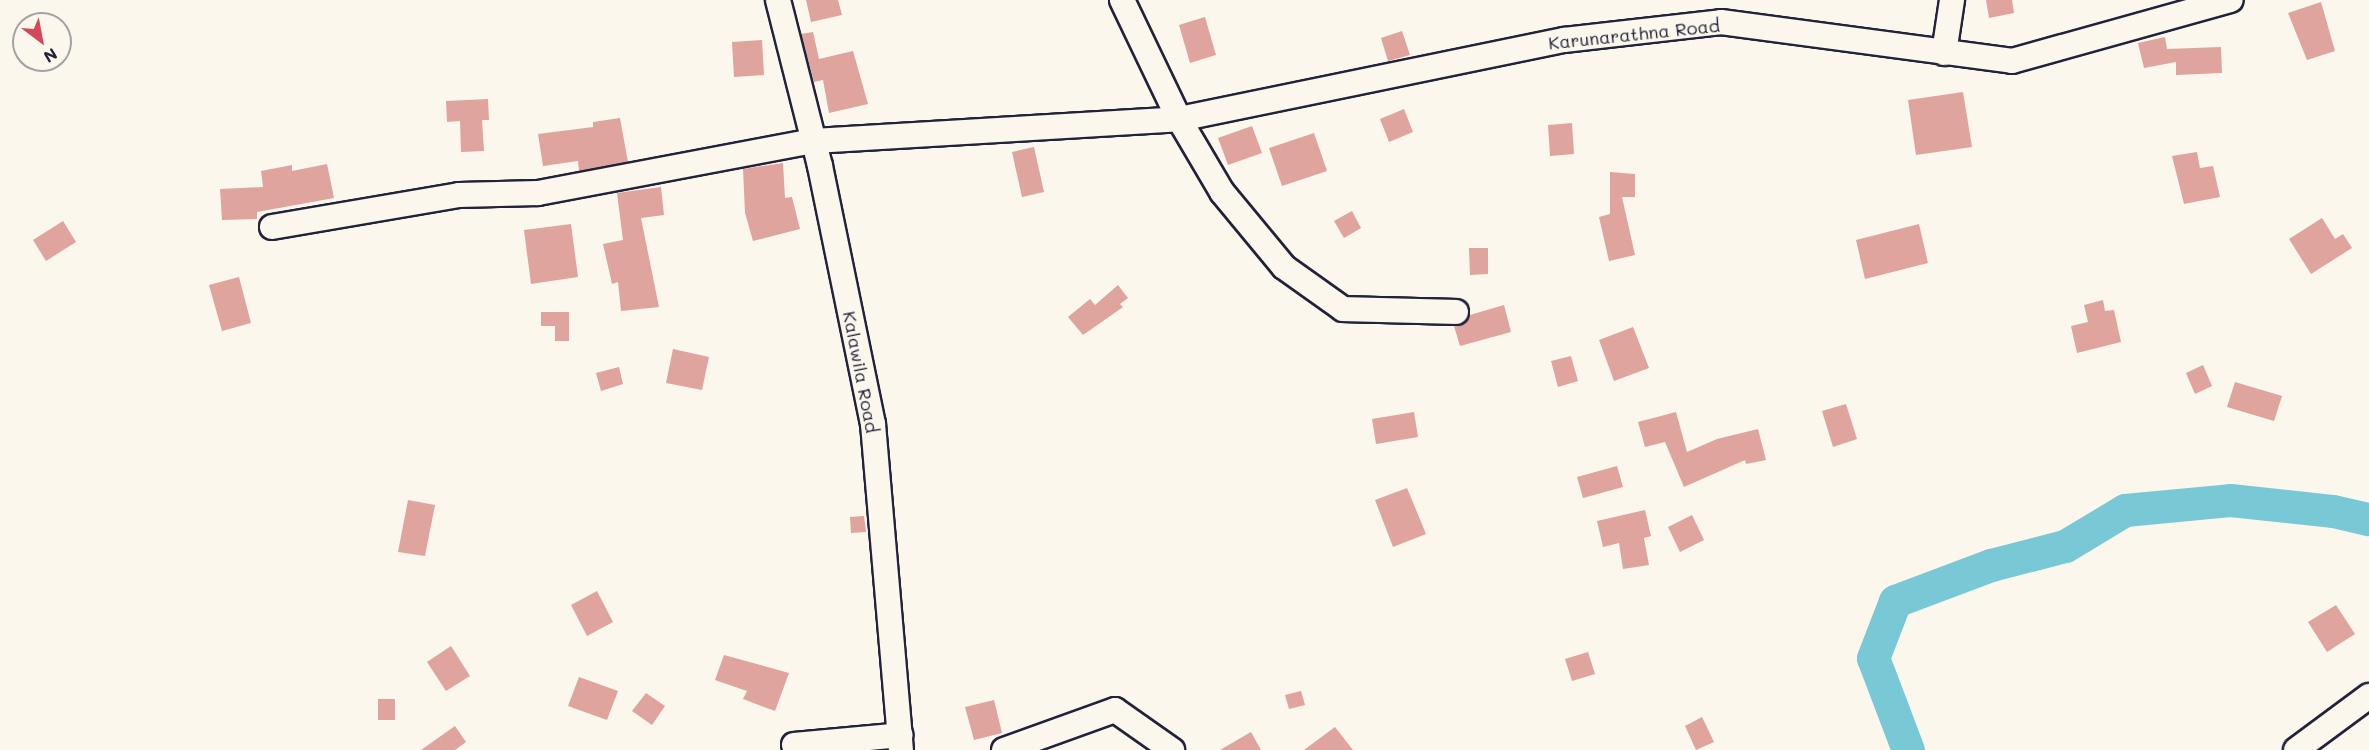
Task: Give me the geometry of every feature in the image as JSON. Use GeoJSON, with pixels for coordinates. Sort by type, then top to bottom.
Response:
{"type":"FeatureCollection","features":[{"type":"Feature","properties":{"kind":"street","name":"Kalawila Road"},"geometry":{"type":"LineString","coordinates":[[778,0],[813,141],[873,424],[896,710],[901,743]]}},
{"type":"Feature","properties":{"kind":"street"},"geometry":{"type":"LineString","coordinates":[[1122,0],[1179,120],[1222,192],[1284,267],[1343,309],[1456,312]]}},
{"type":"Feature","properties":{"kind":"street"},"geometry":{"type":"LineString","coordinates":[[1944,53],[1952,0]]}},
{"type":"Feature","properties":{"kind":"street","name":"Karunarathna Road"},"geometry":{"type":"LineString","coordinates":[[272,227],[459,195],[538,193],[813,141],[1179,120],[1564,40],[1721,22],[2012,62],[2231,0]]}},
{"type":"Feature","properties":{"kind":"street"},"geometry":{"type":"LineString","coordinates":[[2296,750],[2369,696]]}},
{"type":"Feature","properties":{"kind":"street"},"geometry":{"type":"LineString","coordinates":[[1004,750],[1115,710],[1172,750]]}},
{"type":"Feature","properties":{"kind":"street"},"geometry":{"type":"LineString","coordinates":[[794,745],[901,743]]}},
{"type":"Feature","properties":{"kind":"building"},"geometry":{"type":"Polygon","coordinates":[[[806,0],[838,0],[842,15],[811,22],[806,0]]]}},
{"type":"Feature","properties":{"kind":"building"},"geometry":{"type":"Polygon","coordinates":[[[1986,0],[2012,0],[2014,13],[1989,18],[1986,0]]]}},
{"type":"Feature","properties":{"kind":"building"},"geometry":{"type":"Polygon","coordinates":[[[2321,2],[2335,51],[2307,60],[2288,13],[2321,2]]]}},
{"type":"Feature","properties":{"kind":"building"},"geometry":{"type":"Polygon","coordinates":[[[1205,17],[1216,55],[1190,63],[1179,25],[1205,17]]]}},
{"type":"Feature","properties":{"kind":"building"},"geometry":{"type":"Polygon","coordinates":[[[1402,31],[1410,55],[1388,61],[1381,38],[1402,31]]]}},
{"type":"Feature","properties":{"kind":"building"},"geometry":{"type":"Polygon","coordinates":[[[813,32],[819,59],[853,51],[868,104],[829,113],[823,80],[814,82],[801,34],[813,32]]]}},
{"type":"Feature","properties":{"kind":"building"},"geometry":{"type":"Polygon","coordinates":[[[2165,37],[2167,49],[2221,47],[2222,73],[2176,75],[2176,62],[2144,68],[2138,43],[2165,37]]]}},
{"type":"Feature","properties":{"kind":"building"},"geometry":{"type":"Polygon","coordinates":[[[762,40],[764,75],[734,77],[732,42],[762,40]]]}},
{"type":"Feature","properties":{"kind":"building"},"geometry":{"type":"Polygon","coordinates":[[[1963,92],[1972,147],[1916,155],[1908,100],[1963,92]]]}},
{"type":"Feature","properties":{"kind":"building"},"geometry":{"type":"Polygon","coordinates":[[[488,99],[489,120],[482,120],[484,151],[461,152],[460,121],[447,122],[446,101],[488,99]]]}},
{"type":"Feature","properties":{"kind":"building"},"geometry":{"type":"Polygon","coordinates":[[[1404,109],[1413,132],[1389,142],[1380,119],[1404,109]]]}},
{"type":"Feature","properties":{"kind":"building"},"geometry":{"type":"Polygon","coordinates":[[[620,118],[628,162],[579,171],[578,161],[543,166],[538,134],[593,127],[593,122],[620,118]]]}},
{"type":"Feature","properties":{"kind":"building"},"geometry":{"type":"Polygon","coordinates":[[[1572,123],[1574,154],[1550,156],[1548,125],[1572,123]]]}},
{"type":"Feature","properties":{"kind":"building"},"geometry":{"type":"Polygon","coordinates":[[[1252,126],[1262,153],[1228,165],[1218,138],[1252,126]]]}},
{"type":"Feature","properties":{"kind":"building"},"geometry":{"type":"Polygon","coordinates":[[[1314,133],[1327,171],[1282,186],[1269,148],[1314,133]]]}},
{"type":"Feature","properties":{"kind":"building"},"geometry":{"type":"Polygon","coordinates":[[[1034,147],[1044,192],[1022,197],[1012,152],[1034,147]]]}},
{"type":"Feature","properties":{"kind":"building"},"geometry":{"type":"Polygon","coordinates":[[[2197,152],[2200,168],[2213,166],[2220,197],[2184,204],[2172,156],[2197,152]]]}},
{"type":"Feature","properties":{"kind":"building"},"geometry":{"type":"Polygon","coordinates":[[[783,163],[785,198],[792,197],[800,229],[753,241],[745,213],[743,169],[783,163]]]}},
{"type":"Feature","properties":{"kind":"building"},"geometry":{"type":"Polygon","coordinates":[[[327,164],[334,198],[257,212],[257,219],[222,220],[220,189],[263,187],[261,171],[292,165],[292,171],[327,164]]]}},
{"type":"Feature","properties":{"kind":"building"},"geometry":{"type":"Polygon","coordinates":[[[1610,172],[1635,174],[1635,197],[1622,197],[1635,255],[1609,261],[1599,217],[1610,214],[1610,172]]]}},
{"type":"Feature","properties":{"kind":"building"},"geometry":{"type":"Polygon","coordinates":[[[661,187],[664,215],[641,218],[659,307],[621,311],[618,282],[612,284],[603,244],[623,240],[617,193],[661,187]]]}},
{"type":"Feature","properties":{"kind":"building"},"geometry":{"type":"Polygon","coordinates":[[[1352,211],[1361,228],[1344,238],[1334,221],[1352,211]]]}},
{"type":"Feature","properties":{"kind":"building"},"geometry":{"type":"Polygon","coordinates":[[[2322,218],[2335,239],[2343,234],[2352,248],[2311,274],[2289,239],[2322,218]]]}},
{"type":"Feature","properties":{"kind":"building"},"geometry":{"type":"Polygon","coordinates":[[[63,221],[76,242],[46,261],[33,240],[63,221]]]}},
{"type":"Feature","properties":{"kind":"building"},"geometry":{"type":"Polygon","coordinates":[[[571,224],[578,277],[531,284],[524,230],[571,224]]]}},
{"type":"Feature","properties":{"kind":"building"},"geometry":{"type":"Polygon","coordinates":[[[1919,224],[1928,263],[1865,279],[1856,240],[1919,224]]]}},
{"type":"Feature","properties":{"kind":"building"},"geometry":{"type":"Polygon","coordinates":[[[1469,248],[1488,248],[1488,274],[1470,275],[1469,248]]]}},
{"type":"Feature","properties":{"kind":"building"},"geometry":{"type":"Polygon","coordinates":[[[239,277],[251,323],[222,331],[209,285],[239,277]]]}},
{"type":"Feature","properties":{"kind":"building"},"geometry":{"type":"Polygon","coordinates":[[[1118,285],[1128,298],[1120,304],[1123,307],[1083,335],[1068,317],[1090,299],[1095,305],[1118,285]]]}},
{"type":"Feature","properties":{"kind":"building"},"geometry":{"type":"Polygon","coordinates":[[[2103,300],[2105,311],[2114,310],[2121,342],[2077,353],[2071,326],[2088,322],[2084,305],[2103,300]]]}},
{"type":"Feature","properties":{"kind":"building"},"geometry":{"type":"Polygon","coordinates":[[[1504,305],[1511,332],[1460,346],[1454,326],[1463,324],[1470,315],[1504,305]]]}},
{"type":"Feature","properties":{"kind":"building"},"geometry":{"type":"Polygon","coordinates":[[[541,312],[569,312],[569,341],[555,341],[555,326],[541,326],[541,312]]]}},
{"type":"Feature","properties":{"kind":"building"},"geometry":{"type":"Polygon","coordinates":[[[1633,327],[1649,368],[1614,381],[1599,340],[1633,327]]]}},
{"type":"Feature","properties":{"kind":"building"},"geometry":{"type":"Polygon","coordinates":[[[673,349],[709,357],[702,390],[666,383],[673,349]]]}},
{"type":"Feature","properties":{"kind":"building"},"geometry":{"type":"Polygon","coordinates":[[[1571,356],[1578,381],[1558,387],[1551,361],[1571,356]]]}},
{"type":"Feature","properties":{"kind":"building"},"geometry":{"type":"Polygon","coordinates":[[[2203,365],[2212,386],[2195,394],[2186,373],[2203,365]]]}},
{"type":"Feature","properties":{"kind":"building"},"geometry":{"type":"Polygon","coordinates":[[[619,367],[623,384],[601,391],[596,373],[619,367]]]}},
{"type":"Feature","properties":{"kind":"building"},"geometry":{"type":"Polygon","coordinates":[[[2235,382],[2282,396],[2274,421],[2227,407],[2235,382]]]}},
{"type":"Feature","properties":{"kind":"building"},"geometry":{"type":"Polygon","coordinates":[[[1846,404],[1857,439],[1833,447],[1822,411],[1846,404]]]}},
{"type":"Feature","properties":{"kind":"building"},"geometry":{"type":"Polygon","coordinates":[[[1414,412],[1418,437],[1376,444],[1372,419],[1414,412]]]}},
{"type":"Feature","properties":{"kind":"building"},"geometry":{"type":"Polygon","coordinates":[[[1676,412],[1687,452],[1717,439],[1758,429],[1766,460],[1746,464],[1745,460],[1684,487],[1665,442],[1645,447],[1638,422],[1676,412]]]}},
{"type":"Feature","properties":{"kind":"building"},"geometry":{"type":"Polygon","coordinates":[[[1617,466],[1623,487],[1583,498],[1577,477],[1617,466]]]}},
{"type":"Feature","properties":{"kind":"building"},"geometry":{"type":"Polygon","coordinates":[[[1407,488],[1426,534],[1393,547],[1375,500],[1407,488]]]}},
{"type":"Feature","properties":{"kind":"building"},"geometry":{"type":"Polygon","coordinates":[[[408,500],[435,505],[425,556],[398,552],[408,500]]]}},
{"type":"Feature","properties":{"kind":"building"},"geometry":{"type":"Polygon","coordinates":[[[1645,510],[1651,536],[1644,538],[1649,565],[1623,569],[1619,543],[1603,547],[1597,521],[1645,510]]]}},
{"type":"Feature","properties":{"kind":"building"},"geometry":{"type":"Polygon","coordinates":[[[1692,515],[1704,540],[1680,552],[1668,527],[1692,515]]]}},
{"type":"Feature","properties":{"kind":"building"},"geometry":{"type":"Polygon","coordinates":[[[864,516],[866,532],[851,533],[850,517],[864,516]]]}},
{"type":"Feature","properties":{"kind":"building"},"geometry":{"type":"Polygon","coordinates":[[[597,591],[613,622],[587,636],[571,605],[597,591]]]}},
{"type":"Feature","properties":{"kind":"building"},"geometry":{"type":"Polygon","coordinates":[[[2336,605],[2355,634],[2327,652],[2308,622],[2336,605]]]}},
{"type":"Feature","properties":{"kind":"building"},"geometry":{"type":"Polygon","coordinates":[[[451,646],[470,676],[446,691],[427,662],[451,646]]]}},
{"type":"Feature","properties":{"kind":"building"},"geometry":{"type":"Polygon","coordinates":[[[1588,652],[1595,674],[1572,681],[1565,659],[1588,652]]]}},
{"type":"Feature","properties":{"kind":"building"},"geometry":{"type":"Polygon","coordinates":[[[724,655],[789,673],[775,711],[743,699],[747,691],[715,680],[724,655]]]}},
{"type":"Feature","properties":{"kind":"building"},"geometry":{"type":"Polygon","coordinates":[[[579,677],[618,691],[607,720],[568,706],[579,677]]]}},
{"type":"Feature","properties":{"kind":"building"},"geometry":{"type":"Polygon","coordinates":[[[1301,691],[1305,705],[1289,709],[1285,695],[1301,691]]]}},
{"type":"Feature","properties":{"kind":"building"},"geometry":{"type":"Polygon","coordinates":[[[646,693],[665,706],[652,725],[632,711],[646,693]]]}},
{"type":"Feature","properties":{"kind":"building"},"geometry":{"type":"Polygon","coordinates":[[[378,699],[395,699],[395,720],[378,720],[378,699]]]}},
{"type":"Feature","properties":{"kind":"building"},"geometry":{"type":"Polygon","coordinates":[[[994,700],[1002,733],[974,740],[965,707],[994,700]]]}},
{"type":"Feature","properties":{"kind":"building"},"geometry":{"type":"Polygon","coordinates":[[[1702,717],[1714,742],[1696,750],[1685,726],[1702,717]]]}},
{"type":"Feature","properties":{"kind":"building"},"geometry":{"type":"Polygon","coordinates":[[[455,726],[466,742],[455,750],[421,750],[455,726]]]}},
{"type":"Feature","properties":{"kind":"building"},"geometry":{"type":"Polygon","coordinates":[[[1335,727],[1353,750],[1304,750],[1335,727]]]}},
{"type":"Feature","properties":{"kind":"building"},"geometry":{"type":"Polygon","coordinates":[[[1251,732],[1261,750],[1220,750],[1251,732]]]}},
{"type":"Feature","properties":{"kind":"waterway"},"geometry":{"type":"LineString","coordinates":[[1908,750],[1873,658],[1895,601],[1991,565],[2065,546],[2125,510],[2230,500],[2333,511],[2369,519]]}}]}
